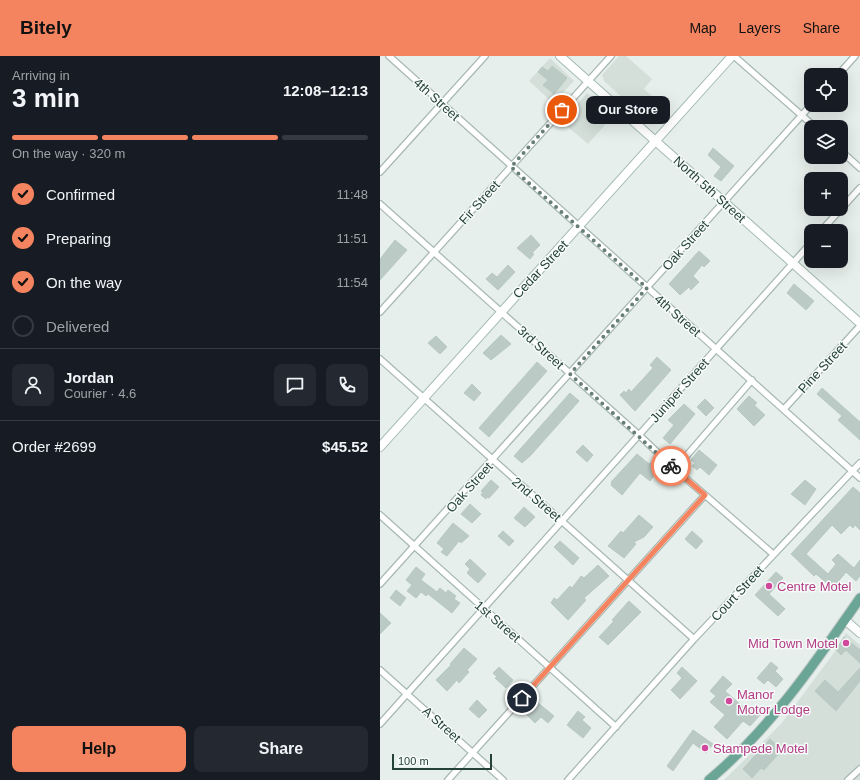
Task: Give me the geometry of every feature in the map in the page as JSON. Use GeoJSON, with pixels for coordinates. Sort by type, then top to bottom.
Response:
{"type":"FeatureCollection","features":[{"type":"Feature","properties":{"kind":"main road"},"geometry":{"type":"LineString","coordinates":[[709,780],[740,752],[776,714],[795,690],[860,598]]}},
{"type":"Feature","properties":{"kind":"street","name":"4th Street"},"geometry":{"type":"LineString","coordinates":[[389,56],[511,167],[717,348],[860,478]]}},
{"type":"Feature","properties":{"kind":"street"},"geometry":{"type":"LineString","coordinates":[[380,172],[441,102],[485,56]]}},
{"type":"Feature","properties":{"kind":"street","name":"North 5th Street"},"geometry":{"type":"LineString","coordinates":[[560,56],[657,141],[860,325]]}},
{"type":"Feature","properties":{"kind":"street","name":"Fir Street"},"geometry":{"type":"LineString","coordinates":[[380,312],[611,56]]}},
{"type":"Feature","properties":{"kind":"street"},"geometry":{"type":"LineString","coordinates":[[733,56],[807,120]]}},
{"type":"Feature","properties":{"kind":"street","name":"Cedar Street"},"geometry":{"type":"LineString","coordinates":[[380,446],[733,56]]}},
{"type":"Feature","properties":{"kind":"street"},"geometry":{"type":"LineString","coordinates":[[844,68],[854,56]]}},
{"type":"Feature","properties":{"kind":"street","name":"Oak Street"},"geometry":{"type":"LineString","coordinates":[[380,584],[805,112]]}},
{"type":"Feature","properties":{"kind":"street"},"geometry":{"type":"LineString","coordinates":[[848,157],[860,168]]}},
{"type":"Feature","properties":{"kind":"street"},"geometry":{"type":"LineString","coordinates":[[828,224],[860,188]]}},
{"type":"Feature","properties":{"kind":"street","name":"3rd Street"},"geometry":{"type":"LineString","coordinates":[[380,204],[433,254],[773,554]]}},
{"type":"Feature","properties":{"kind":"street","name":"Juniper Street"},"geometry":{"type":"LineString","coordinates":[[380,724],[406,692],[804,251]]}},
{"type":"Feature","properties":{"kind":"street","name":"Pine Street"},"geometry":{"type":"LineString","coordinates":[[784,409],[860,325]]}},
{"type":"Feature","properties":{"kind":"street","name":"2nd Street"},"geometry":{"type":"LineString","coordinates":[[380,359],[694,639]]}},
{"type":"Feature","properties":{"kind":"street"},"geometry":{"type":"LineString","coordinates":[[675,469],[752,380]]}},
{"type":"Feature","properties":{"kind":"street","name":"Court Street"},"geometry":{"type":"LineString","coordinates":[[568,780],[694,639],[860,463]]}},
{"type":"Feature","properties":{"kind":"street"},"geometry":{"type":"LineString","coordinates":[[448,780],[705,495]]}},
{"type":"Feature","properties":{"kind":"street","name":"1st Street"},"geometry":{"type":"LineString","coordinates":[[380,515],[483,608],[551,666],[616,727]]}},
{"type":"Feature","properties":{"kind":"street"},"geometry":{"type":"LineString","coordinates":[[845,620],[860,634]]}},
{"type":"Feature","properties":{"kind":"street","name":"A Street"},"geometry":{"type":"LineString","coordinates":[[380,670],[474,752],[503,780]]}},
{"type":"Feature","properties":{"kind":"street"},"geometry":{"type":"LineString","coordinates":[[848,780],[856,778],[860,769]]}},
{"type":"Feature","properties":{"kind":"shaded area"},"geometry":{"type":"Polygon","coordinates":[[[619,56],[626,56],[652,79],[644,89],[667,110],[653,125],[604,81],[602,75],[619,56]]]}},
{"type":"Feature","properties":{"kind":"shaded area"},"geometry":{"type":"Polygon","coordinates":[[[550,58],[574,81],[553,103],[529,81],[550,58]]]}},
{"type":"Feature","properties":{"kind":"shaded area"},"geometry":{"type":"Polygon","coordinates":[[[587,93],[613,116],[588,144],[562,122],[587,93]]]}},
{"type":"Feature","properties":{"kind":"shaded area"},"geometry":{"type":"Polygon","coordinates":[[[846,633],[860,645],[860,780],[724,780],[781,724],[836,650],[846,633]]]}},
{"type":"Feature","properties":{"kind":"building"},"geometry":{"type":"Polygon","coordinates":[[[552,66],[567,78],[554,94],[543,85],[548,80],[538,72],[542,67],[548,71],[552,66]]]}},
{"type":"Feature","properties":{"kind":"building"},"geometry":{"type":"Polygon","coordinates":[[[713,148],[734,166],[721,181],[714,176],[721,167],[708,155],[713,148]]]}},
{"type":"Feature","properties":{"kind":"building"},"geometry":{"type":"Polygon","coordinates":[[[531,235],[540,245],[532,253],[534,254],[530,259],[517,248],[531,235]]]}},
{"type":"Feature","properties":{"kind":"building"},"geometry":{"type":"Polygon","coordinates":[[[395,240],[407,250],[380,280],[380,259],[395,240]]]}},
{"type":"Feature","properties":{"kind":"building"},"geometry":{"type":"Polygon","coordinates":[[[699,251],[710,261],[704,267],[702,265],[693,276],[699,282],[691,290],[689,287],[680,295],[669,284],[699,251]]]}},
{"type":"Feature","properties":{"kind":"building"},"geometry":{"type":"Polygon","coordinates":[[[508,265],[515,272],[498,290],[486,279],[492,273],[497,277],[508,265]]]}},
{"type":"Feature","properties":{"kind":"building"},"geometry":{"type":"Polygon","coordinates":[[[794,284],[814,301],[806,310],[787,293],[794,284]]]}},
{"type":"Feature","properties":{"kind":"building"},"geometry":{"type":"Polygon","coordinates":[[[501,335],[511,344],[491,360],[483,353],[501,335]]]}},
{"type":"Feature","properties":{"kind":"building"},"geometry":{"type":"Polygon","coordinates":[[[436,336],[447,347],[440,354],[428,343],[436,336]]]}},
{"type":"Feature","properties":{"kind":"building"},"geometry":{"type":"Polygon","coordinates":[[[657,357],[671,370],[635,411],[620,395],[624,391],[626,393],[629,389],[631,392],[653,368],[650,365],[657,357]]]}},
{"type":"Feature","properties":{"kind":"building"},"geometry":{"type":"Polygon","coordinates":[[[537,362],[547,371],[489,437],[479,428],[537,362]]]}},
{"type":"Feature","properties":{"kind":"building"},"geometry":{"type":"Polygon","coordinates":[[[472,384],[481,393],[474,401],[464,393],[472,384]]]}},
{"type":"Feature","properties":{"kind":"building"},"geometry":{"type":"Polygon","coordinates":[[[822,388],[860,422],[860,440],[838,420],[842,416],[817,394],[822,388]]]}},
{"type":"Feature","properties":{"kind":"building"},"geometry":{"type":"Polygon","coordinates":[[[570,393],[579,401],[531,455],[522,463],[514,456],[570,393]]]}},
{"type":"Feature","properties":{"kind":"building"},"geometry":{"type":"Polygon","coordinates":[[[749,396],[757,403],[754,405],[765,415],[754,426],[737,409],[749,396]]]}},
{"type":"Feature","properties":{"kind":"building"},"geometry":{"type":"Polygon","coordinates":[[[705,399],[714,408],[706,416],[697,407],[705,399]]]}},
{"type":"Feature","properties":{"kind":"building"},"geometry":{"type":"Polygon","coordinates":[[[684,404],[695,414],[670,444],[663,438],[674,425],[668,420],[684,404]]]}},
{"type":"Feature","properties":{"kind":"building"},"geometry":{"type":"Polygon","coordinates":[[[583,445],[593,455],[587,462],[576,452],[583,445]]]}},
{"type":"Feature","properties":{"kind":"building"},"geometry":{"type":"Polygon","coordinates":[[[699,450],[717,465],[709,475],[700,467],[697,470],[692,466],[695,463],[691,460],[699,450]]]}},
{"type":"Feature","properties":{"kind":"building"},"geometry":{"type":"Polygon","coordinates":[[[637,454],[649,464],[651,462],[659,469],[650,481],[640,473],[622,495],[611,485],[612,481],[637,454]]]}},
{"type":"Feature","properties":{"kind":"building"},"geometry":{"type":"Polygon","coordinates":[[[491,480],[499,487],[489,498],[487,497],[486,499],[481,495],[483,492],[481,491],[491,480]]]}},
{"type":"Feature","properties":{"kind":"building"},"geometry":{"type":"Polygon","coordinates":[[[805,480],[816,489],[805,505],[791,494],[805,480]]]}},
{"type":"Feature","properties":{"kind":"building"},"geometry":{"type":"Polygon","coordinates":[[[853,487],[860,493],[860,530],[855,525],[853,528],[850,525],[841,534],[832,525],[806,554],[828,574],[836,564],[832,560],[838,554],[854,568],[860,560],[860,576],[856,581],[846,572],[833,588],[816,574],[814,576],[791,554],[853,487]]]}},
{"type":"Feature","properties":{"kind":"building"},"geometry":{"type":"Polygon","coordinates":[[[470,504],[481,514],[472,523],[461,514],[470,504]]]}},
{"type":"Feature","properties":{"kind":"building"},"geometry":{"type":"Polygon","coordinates":[[[524,507],[535,517],[525,527],[514,518],[524,507]]]}},
{"type":"Feature","properties":{"kind":"building"},"geometry":{"type":"Polygon","coordinates":[[[639,515],[653,527],[644,537],[634,542],[636,544],[624,558],[608,546],[621,531],[623,533],[639,515]]]}},
{"type":"Feature","properties":{"kind":"building"},"geometry":{"type":"Polygon","coordinates":[[[453,523],[469,536],[461,543],[459,541],[447,556],[441,552],[444,549],[437,543],[453,523]]]}},
{"type":"Feature","properties":{"kind":"building"},"geometry":{"type":"Polygon","coordinates":[[[503,531],[514,541],[509,546],[498,536],[503,531]]]}},
{"type":"Feature","properties":{"kind":"building"},"geometry":{"type":"Polygon","coordinates":[[[692,531],[703,541],[696,549],[685,539],[692,531]]]}},
{"type":"Feature","properties":{"kind":"building"},"geometry":{"type":"Polygon","coordinates":[[[560,541],[579,558],[573,565],[554,547],[560,541]]]}},
{"type":"Feature","properties":{"kind":"building"},"geometry":{"type":"Polygon","coordinates":[[[470,559],[486,574],[478,583],[467,573],[470,569],[465,564],[470,559]]]}},
{"type":"Feature","properties":{"kind":"building"},"geometry":{"type":"Polygon","coordinates":[[[598,565],[609,576],[584,598],[586,600],[568,620],[551,603],[554,598],[557,600],[570,586],[572,588],[581,576],[584,578],[598,565]]]}},
{"type":"Feature","properties":{"kind":"building"},"geometry":{"type":"Polygon","coordinates":[[[416,567],[425,574],[421,580],[437,592],[440,588],[446,593],[448,590],[456,596],[454,599],[460,603],[452,613],[428,594],[426,596],[421,592],[416,598],[407,591],[412,585],[406,580],[416,567]]]}},
{"type":"Feature","properties":{"kind":"building","name":"Centre Motel"},"geometry":{"type":"Polygon","coordinates":[[[776,572],[783,578],[769,594],[785,609],[778,616],[755,595],[776,572]]]}},
{"type":"Feature","properties":{"kind":"building"},"geometry":{"type":"Polygon","coordinates":[[[396,590],[406,598],[400,606],[390,598],[396,590]]]}},
{"type":"Feature","properties":{"kind":"building"},"geometry":{"type":"Polygon","coordinates":[[[629,601],[641,612],[608,645],[599,637],[614,621],[612,620],[629,601]]]}},
{"type":"Feature","properties":{"kind":"building"},"geometry":{"type":"Polygon","coordinates":[[[380,613],[391,623],[380,634],[380,613]]]}},
{"type":"Feature","properties":{"kind":"building","name":"Mid Town Motel"},"geometry":{"type":"Polygon","coordinates":[[[844,637],[860,650],[860,663],[846,650],[841,655],[836,650],[844,637]]]}},
{"type":"Feature","properties":{"kind":"building"},"geometry":{"type":"Polygon","coordinates":[[[464,648],[477,659],[467,670],[469,672],[459,683],[457,680],[447,691],[436,680],[451,665],[450,664],[464,648]]]}},
{"type":"Feature","properties":{"kind":"building"},"geometry":{"type":"Polygon","coordinates":[[[771,662],[778,668],[775,671],[783,679],[776,687],[768,680],[764,684],[757,678],[771,662]]]}},
{"type":"Feature","properties":{"kind":"building"},"geometry":{"type":"Polygon","coordinates":[[[499,667],[513,680],[506,688],[495,678],[497,677],[493,673],[499,667]]]}},
{"type":"Feature","properties":{"kind":"building"},"geometry":{"type":"Polygon","coordinates":[[[682,667],[697,681],[680,699],[671,690],[682,678],[677,673],[682,667]]]}},
{"type":"Feature","properties":{"kind":"building"},"geometry":{"type":"Polygon","coordinates":[[[860,668],[860,681],[836,711],[815,691],[825,680],[838,692],[860,668]]]}},
{"type":"Feature","properties":{"kind":"building"},"geometry":{"type":"Polygon","coordinates":[[[723,676],[732,684],[725,691],[749,712],[754,707],[762,713],[750,726],[743,721],[727,739],[714,727],[725,715],[710,702],[716,696],[710,691],[723,676]]]}},
{"type":"Feature","properties":{"kind":"building"},"geometry":{"type":"Polygon","coordinates":[[[477,700],[487,710],[479,718],[469,709],[477,700]]]}},
{"type":"Feature","properties":{"kind":"building"},"geometry":{"type":"Polygon","coordinates":[[[537,702],[554,716],[548,723],[541,717],[535,723],[526,714],[537,702]]]}},
{"type":"Feature","properties":{"kind":"building"},"geometry":{"type":"Polygon","coordinates":[[[578,711],[585,717],[582,720],[591,728],[583,738],[567,725],[578,711]]]}},
{"type":"Feature","properties":{"kind":"building","name":"Stampede Motel"},"geometry":{"type":"Polygon","coordinates":[[[693,730],[713,744],[706,753],[693,743],[673,771],[667,766],[693,730]]]}},
{"type":"Feature","properties":{"kind":"building"},"geometry":{"type":"Polygon","coordinates":[[[770,739],[782,750],[764,770],[761,768],[752,778],[743,769],[770,739]]]}},
{"type":"Feature","properties":{"kind":"way so far"},"geometry":{"type":"LineString","coordinates":[[562,110],[511,167],[647,288],[570,374],[639,435],[671,466]]}},
{"type":"Feature","properties":{"kind":"place","name":"Our Store"},"geometry":{"type":"Point","coordinates":[562,110]}},
{"type":"Feature","properties":{"kind":"place","name":"Centre Motel"},"geometry":{"type":"Point","coordinates":[769,586]}},
{"type":"Feature","properties":{"kind":"place","name":"Mid Town Motel"},"geometry":{"type":"Point","coordinates":[846,643]}},
{"type":"Feature","properties":{"kind":"place","name":"Manor Motor Lodge"},"geometry":{"type":"Point","coordinates":[729,701]}},
{"type":"Feature","properties":{"kind":"place","name":"Stampede Motel"},"geometry":{"type":"Point","coordinates":[705,748]}},
{"type":"Feature","properties":{"kind":"route"},"geometry":{"type":"LineString","coordinates":[[522,698],[705,495],[671,466]]}}]}
